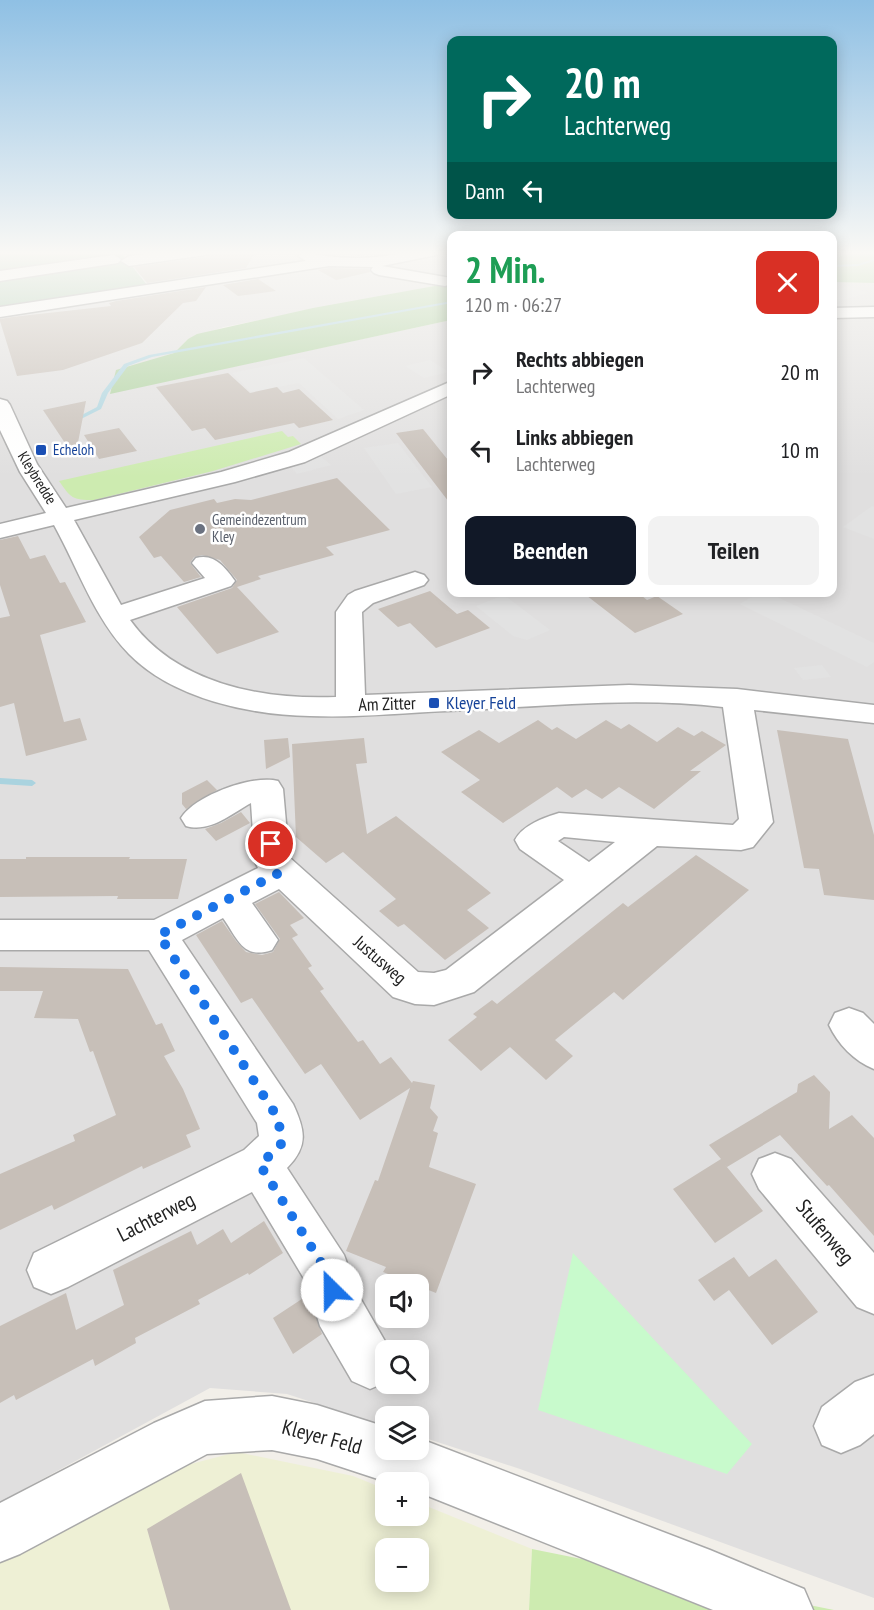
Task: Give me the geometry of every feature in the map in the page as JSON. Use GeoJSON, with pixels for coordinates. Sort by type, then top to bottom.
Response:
{"type":"FeatureCollection","features":[{"type":"Feature","properties":{"kind":"street"},"geometry":{"type":"LineString","coordinates":[[0,531],[227,477],[297,457],[447,389]]}},
{"type":"Feature","properties":{"kind":"street","name":"Kleybredde"},"geometry":{"type":"LineString","coordinates":[[0,405],[11,456],[60,516]]}},
{"type":"Feature","properties":{"kind":"street","name":"Am Zitter"},"geometry":{"type":"LineString","coordinates":[[60,516],[123,630],[149,657],[182,678],[228,694],[280,705],[351,705],[629,694],[737,698],[874,714]]}},
{"type":"Feature","properties":{"kind":"street"},"geometry":{"type":"LineString","coordinates":[[116,616],[222,581],[205,562]]}},
{"type":"Feature","properties":{"kind":"street"},"geometry":{"type":"LineString","coordinates":[[351,705],[349,612],[357,601],[364,597],[415,580]]}},
{"type":"Feature","properties":{"kind":"street"},"geometry":{"type":"LineString","coordinates":[[589,880],[532,840],[559,825],[741,838],[756,822],[737,698]]}},
{"type":"Feature","properties":{"kind":"street","name":"Justusweg"},"geometry":{"type":"LineString","coordinates":[[198,818],[244,793],[267,789],[272,862],[407,986],[424,990],[444,989],[460,981],[650,833]]}},
{"type":"Feature","properties":{"kind":"street"},"geometry":{"type":"LineString","coordinates":[[0,935],[159,935],[281,872]]}},
{"type":"Feature","properties":{"kind":"street"},"geometry":{"type":"LineString","coordinates":[[228,898],[259,940]]}},
{"type":"Feature","properties":{"kind":"street","name":"Lachterweg"},"geometry":{"type":"LineString","coordinates":[[51,1270],[260,1165],[282,1143],[278,1118],[159,935]]}},
{"type":"Feature","properties":{"kind":"street"},"geometry":{"type":"LineString","coordinates":[[260,1165],[327,1272],[338,1308],[370,1363]]}},
{"type":"Feature","properties":{"kind":"street","name":"Stufenweg"},"geometry":{"type":"LineString","coordinates":[[775,1174],[874,1290]]}},
{"type":"Feature","properties":{"kind":"street","name":"Kleyer Feld"},"geometry":{"type":"LineString","coordinates":[[0,1534],[173,1442],[205,1428],[272,1423],[318,1432],[443,1473],[783,1610]]}},
{"type":"Feature","properties":{"kind":"shaded area"},"geometry":{"type":"Polygon","coordinates":[[[0,326],[228,326],[188,339],[174,353],[153,360],[111,393],[422,326],[447,326],[447,597],[837,597],[837,326],[874,326],[874,1598],[520,1469],[429,1439],[429,1406],[375,1406],[375,1423],[287,1394],[210,1388],[0,1502],[0,326]]]}},
{"type":"Feature","properties":{"kind":"shaded area"},"geometry":{"type":"Polygon","coordinates":[[[304,358],[364,410],[338,419],[299,383],[251,392],[232,373],[304,358]]]}},
{"type":"Feature","properties":{"kind":"shaded area"},"geometry":{"type":"Polygon","coordinates":[[[430,360],[447,372],[424,378],[405,366],[430,360]]]}},
{"type":"Feature","properties":{"kind":"shaded area"},"geometry":{"type":"Polygon","coordinates":[[[398,443],[432,487],[396,494],[364,448],[398,443]]]}},
{"type":"Feature","properties":{"kind":"shaded area"},"geometry":{"type":"Polygon","coordinates":[[[320,456],[331,465],[297,474],[291,467],[320,456]]]}},
{"type":"Feature","properties":{"kind":"shaded area"},"geometry":{"type":"Polygon","coordinates":[[[872,506],[874,507],[874,539],[843,527],[872,506]]]}},
{"type":"Feature","properties":{"kind":"shaded area"},"geometry":{"type":"Polygon","coordinates":[[[499,597],[507,597],[550,630],[527,640],[513,636],[476,606],[499,597]]]}},
{"type":"Feature","properties":{"kind":"shaded area"},"geometry":{"type":"Polygon","coordinates":[[[751,597],[777,597],[874,643],[874,662],[867,667],[740,604],[751,597]]]}},
{"type":"Feature","properties":{"kind":"shaded area"},"geometry":{"type":"Polygon","coordinates":[[[822,665],[831,677],[803,680],[794,668],[822,665]]]}},
{"type":"Feature","properties":{"kind":"green space"},"geometry":{"type":"Polygon","coordinates":[[[232,326],[423,326],[110,394],[116,370],[174,353],[188,339],[197,334],[232,326]]]}},
{"type":"Feature","properties":{"kind":"green space"},"geometry":{"type":"Polygon","coordinates":[[[282,431],[288,437],[293,436],[301,444],[213,471],[94,500],[73,497],[59,481],[282,431]]]}},
{"type":"Feature","properties":{"kind":"green space"},"geometry":{"type":"Polygon","coordinates":[[[573,1253],[752,1444],[727,1474],[538,1410],[573,1253]]]}},
{"type":"Feature","properties":{"kind":"green space"},"geometry":{"type":"Polygon","coordinates":[[[237,1452],[353,1476],[375,1485],[375,1526],[429,1526],[429,1507],[532,1549],[529,1610],[0,1610],[0,1553],[133,1479],[237,1452]]]}},
{"type":"Feature","properties":{"kind":"green space"},"geometry":{"type":"Polygon","coordinates":[[[532,1549],[834,1610],[529,1610],[532,1549]]]}},
{"type":"Feature","properties":{"kind":"building"},"geometry":{"type":"Polygon","coordinates":[[[2,326],[159,326],[142,343],[63,370],[17,376],[2,326]]]}},
{"type":"Feature","properties":{"kind":"building"},"geometry":{"type":"Polygon","coordinates":[[[228,373],[250,393],[277,387],[283,393],[299,389],[333,420],[299,428],[294,423],[215,440],[205,428],[192,431],[156,387],[228,373]]]}},
{"type":"Feature","properties":{"kind":"building"},"geometry":{"type":"Polygon","coordinates":[[[86,401],[75,458],[43,410],[86,401]]]}},
{"type":"Feature","properties":{"kind":"building"},"geometry":{"type":"Polygon","coordinates":[[[119,428],[137,451],[99,459],[84,435],[119,428]]]}},
{"type":"Feature","properties":{"kind":"building"},"geometry":{"type":"Polygon","coordinates":[[[423,429],[447,459],[447,499],[396,433],[423,429]]]}},
{"type":"Feature","properties":{"kind":"building"},"geometry":{"type":"Polygon","coordinates":[[[337,478],[390,530],[326,547],[334,555],[258,576],[261,579],[237,587],[279,632],[217,654],[177,607],[232,588],[237,580],[220,560],[202,555],[194,557],[190,563],[201,577],[184,582],[161,556],[154,558],[139,537],[170,510],[214,499],[217,503],[235,499],[251,500],[337,478]]]}},
{"type":"Feature","properties":{"kind":"building"},"geometry":{"type":"Polygon","coordinates":[[[18,536],[30,559],[45,555],[60,583],[65,582],[86,622],[40,635],[64,722],[80,718],[87,740],[26,756],[14,703],[0,707],[0,618],[10,616],[0,585],[0,540],[18,536]]]}},
{"type":"Feature","properties":{"kind":"building"},"geometry":{"type":"Polygon","coordinates":[[[430,591],[457,614],[468,610],[490,628],[436,648],[410,623],[398,627],[378,609],[430,591]]]}},
{"type":"Feature","properties":{"kind":"building"},"geometry":{"type":"Polygon","coordinates":[[[588,597],[643,597],[647,600],[658,597],[683,614],[635,633],[588,597]]]}},
{"type":"Feature","properties":{"kind":"building"},"geometry":{"type":"Polygon","coordinates":[[[538,720],[552,730],[557,727],[576,739],[606,720],[621,729],[629,724],[657,742],[678,727],[694,736],[702,731],[726,745],[690,771],[701,771],[654,809],[619,787],[602,799],[586,789],[572,798],[557,787],[503,823],[461,792],[480,780],[441,752],[479,730],[499,743],[538,720]]]}},
{"type":"Feature","properties":{"kind":"building"},"geometry":{"type":"Polygon","coordinates":[[[777,730],[848,739],[874,835],[874,900],[824,895],[819,869],[804,868],[777,730]]]}},
{"type":"Feature","properties":{"kind":"building"},"geometry":{"type":"Polygon","coordinates":[[[288,738],[290,757],[266,769],[264,740],[288,738]]]}},
{"type":"Feature","properties":{"kind":"building"},"geometry":{"type":"Polygon","coordinates":[[[364,738],[367,763],[356,764],[367,834],[396,816],[491,893],[467,910],[489,928],[445,960],[404,924],[398,927],[379,911],[396,899],[343,852],[326,863],[296,837],[292,744],[364,738]]]}},
{"type":"Feature","properties":{"kind":"building"},"geometry":{"type":"Polygon","coordinates":[[[207,780],[217,790],[186,809],[182,804],[182,793],[207,780]]]}},
{"type":"Feature","properties":{"kind":"building"},"geometry":{"type":"Polygon","coordinates":[[[241,812],[250,823],[216,841],[205,829],[221,823],[241,812]]]}},
{"type":"Feature","properties":{"kind":"building"},"geometry":{"type":"Polygon","coordinates":[[[696,855],[749,890],[623,1000],[614,992],[555,1040],[573,1056],[546,1080],[510,1047],[481,1071],[448,1040],[477,1017],[473,1014],[492,1000],[497,1004],[623,903],[628,907],[696,855]]]}},
{"type":"Feature","properties":{"kind":"building"},"geometry":{"type":"Polygon","coordinates":[[[26,857],[187,859],[178,899],[117,899],[118,896],[0,897],[0,859],[26,859],[26,857]]]}},
{"type":"Feature","properties":{"kind":"building"},"geometry":{"type":"Polygon","coordinates":[[[279,892],[304,918],[290,925],[298,935],[292,938],[312,966],[308,968],[324,989],[320,991],[358,1042],[363,1040],[380,1064],[391,1057],[412,1083],[413,1081],[435,1085],[430,1108],[438,1117],[433,1131],[438,1133],[429,1167],[476,1184],[436,1293],[429,1290],[429,1274],[388,1274],[383,1272],[386,1267],[346,1251],[375,1180],[378,1181],[410,1088],[360,1120],[321,1064],[305,1074],[252,998],[241,1003],[196,935],[222,921],[246,952],[262,955],[273,952],[280,939],[255,904],[279,892]]]}},
{"type":"Feature","properties":{"kind":"building"},"geometry":{"type":"Polygon","coordinates":[[[0,967],[128,969],[156,1025],[162,1023],[175,1051],[164,1056],[183,1089],[200,1129],[186,1135],[191,1147],[143,1169],[142,1166],[54,1210],[52,1205],[0,1230],[0,1174],[75,1141],[73,1135],[116,1115],[93,1051],[90,1052],[78,1019],[34,1018],[43,991],[0,991],[0,967]]]}},
{"type":"Feature","properties":{"kind":"building"},"geometry":{"type":"Polygon","coordinates":[[[814,1075],[830,1092],[829,1129],[852,1115],[874,1138],[874,1236],[829,1185],[827,1186],[780,1135],[727,1167],[722,1161],[763,1211],[715,1243],[673,1189],[721,1159],[709,1145],[797,1092],[798,1084],[814,1075]]]}},
{"type":"Feature","properties":{"kind":"building"},"geometry":{"type":"Polygon","coordinates":[[[264,1221],[283,1253],[249,1275],[248,1273],[198,1300],[200,1304],[135,1338],[136,1343],[95,1366],[93,1359],[16,1400],[14,1395],[0,1403],[0,1326],[66,1293],[76,1330],[124,1305],[113,1270],[191,1231],[197,1245],[223,1229],[231,1243],[264,1221]]]}},
{"type":"Feature","properties":{"kind":"building"},"geometry":{"type":"Polygon","coordinates":[[[734,1257],[749,1277],[776,1259],[818,1312],[772,1345],[729,1290],[714,1301],[698,1280],[734,1257]]]}},
{"type":"Feature","properties":{"kind":"building"},"geometry":{"type":"Polygon","coordinates":[[[308,1295],[322,1334],[293,1354],[273,1318],[308,1295]]]}},
{"type":"Feature","properties":{"kind":"building"},"geometry":{"type":"Polygon","coordinates":[[[241,1473],[291,1610],[170,1610],[147,1529],[241,1473]]]}},
{"type":"Feature","properties":{"kind":"waterway"},"geometry":{"type":"LineString","coordinates":[[79,418],[99,408],[105,393],[126,365],[151,356],[317,326]]}},
{"type":"Feature","properties":{"kind":"waterway"},"geometry":{"type":"LineString","coordinates":[[0,781],[32,783]]}},
{"type":"Feature","properties":{"kind":"place","name":"Echeloh"},"geometry":{"type":"Point","coordinates":[41,450]}},
{"type":"Feature","properties":{"kind":"place","name":"Gemeindezentrum Kley"},"geometry":{"type":"Point","coordinates":[200,529]}},
{"type":"Feature","properties":{"kind":"place","name":"Kleyer Feld"},"geometry":{"type":"Point","coordinates":[434,703]}},
{"type":"Feature","properties":{"kind":"route"},"geometry":{"type":"LineString","coordinates":[[271,844],[272,862],[281,872],[159,935],[278,1118],[282,1143],[260,1165],[327,1272],[332,1290]]}}]}
